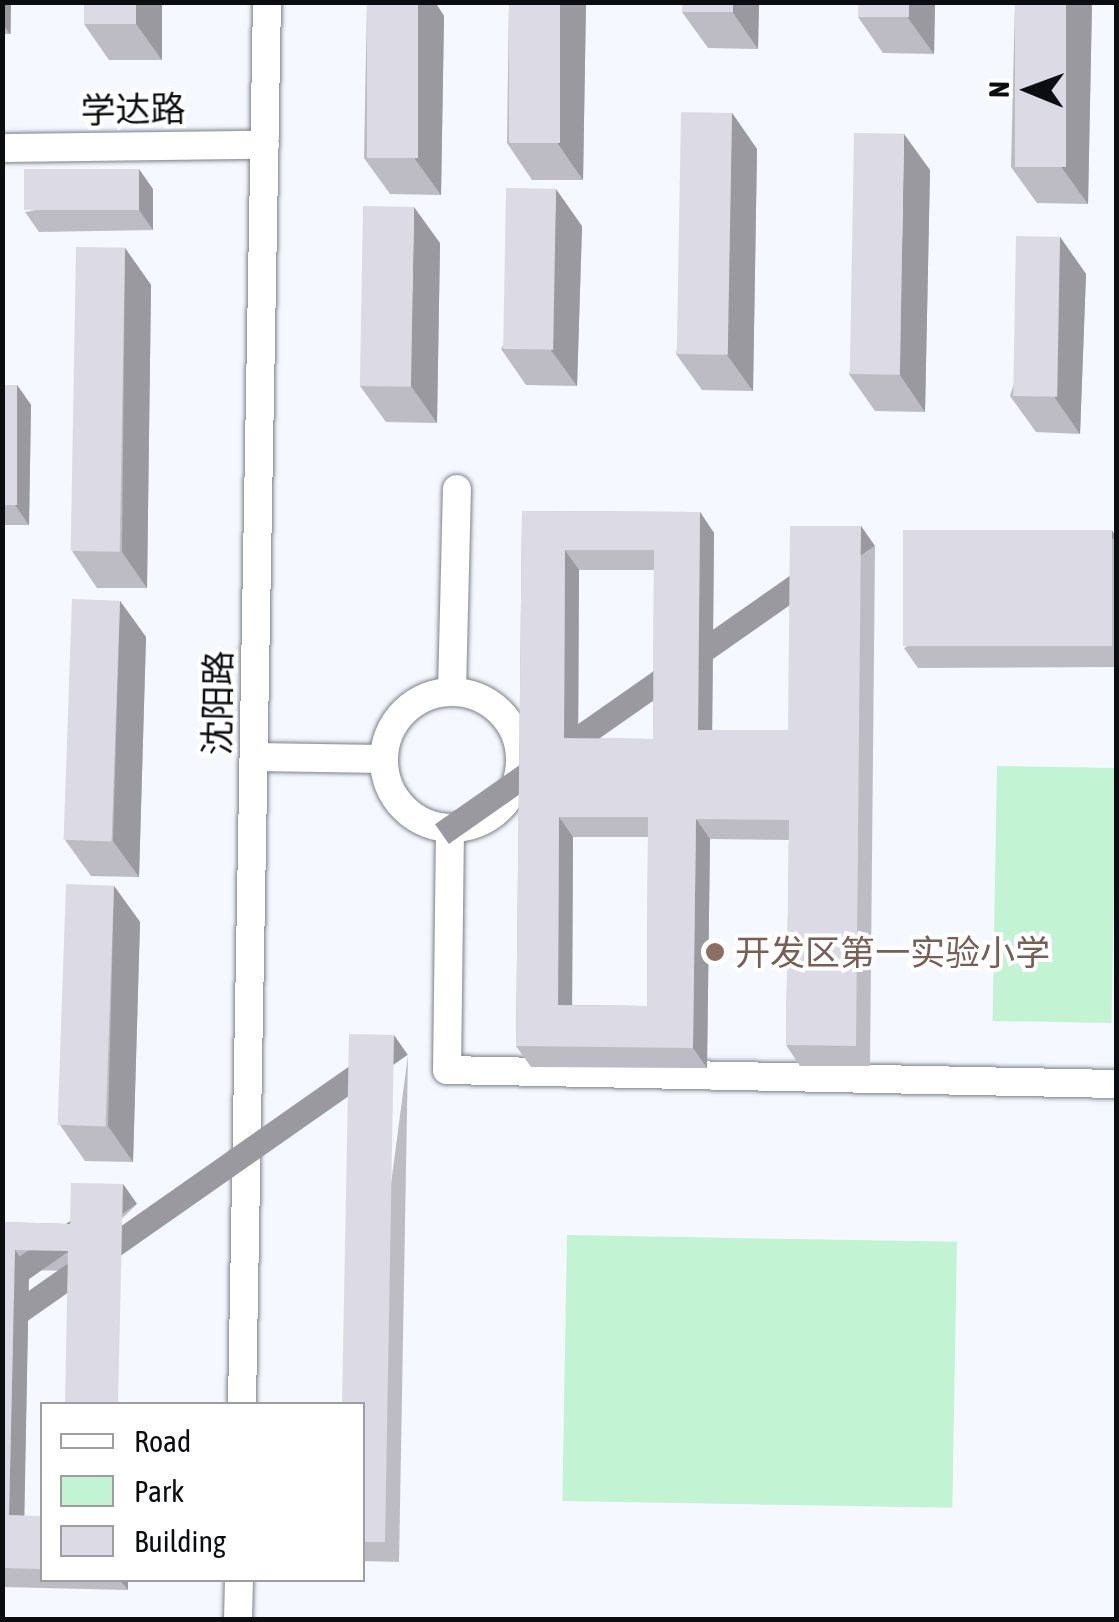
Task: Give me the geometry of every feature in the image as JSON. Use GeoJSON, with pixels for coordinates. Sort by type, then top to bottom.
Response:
{"type":"FeatureCollection","features":[{"type":"Feature","properties":{"kind":"street","name":"沈阳路"},"geometry":{"type":"LineString","coordinates":[[242,1402],[267,2]]}},
{"type":"Feature","properties":{"kind":"street","name":"学达路"},"geometry":{"type":"LineString","coordinates":[[2,148],[265,145]]}},
{"type":"Feature","properties":{"kind":"street"},"geometry":{"type":"LineString","coordinates":[[452,691],[457,489]]}},
{"type":"Feature","properties":{"kind":"street"},"geometry":{"type":"LineString","coordinates":[[452,691],[490,703],[516,733],[520,772],[503,807],[469,827],[450,829],[429,825],[403,807],[384,759],[404,711],[452,691]]}},
{"type":"Feature","properties":{"kind":"street"},"geometry":{"type":"LineString","coordinates":[[254,757],[384,759]]}},
{"type":"Feature","properties":{"kind":"street"},"geometry":{"type":"LineString","coordinates":[[450,829],[447,1070],[1116,1084]]}},
{"type":"Feature","properties":{"kind":"street"},"geometry":{"type":"LineString","coordinates":[[238,1620],[239,1582]]}},
{"type":"Feature","properties":{"kind":"green space"},"geometry":{"type":"Polygon","coordinates":[[[997,766],[1116,768],[1112,1023],[993,1021],[997,766]]]}},
{"type":"Feature","properties":{"kind":"green space"},"geometry":{"type":"Polygon","coordinates":[[[567,1235],[957,1242],[952,1508],[562,1501],[567,1235]]]}},
{"type":"Feature","properties":{"kind":"building"},"geometry":{"type":"Polygon","coordinates":[[[84,2],[136,2],[136,24],[84,24],[84,2]]]}},
{"type":"Feature","properties":{"kind":"building"},"geometry":{"type":"Polygon","coordinates":[[[367,2],[418,2],[418,158],[367,158],[367,2]]]}},
{"type":"Feature","properties":{"kind":"building"},"geometry":{"type":"Polygon","coordinates":[[[509,2],[560,2],[560,143],[509,143],[509,2]]]}},
{"type":"Feature","properties":{"kind":"building"},"geometry":{"type":"Polygon","coordinates":[[[682,2],[733,2],[733,12],[682,12],[682,2]]]}},
{"type":"Feature","properties":{"kind":"building"},"geometry":{"type":"Polygon","coordinates":[[[858,2],[909,2],[909,17],[858,17],[858,2]]]}},
{"type":"Feature","properties":{"kind":"building"},"geometry":{"type":"Polygon","coordinates":[[[1015,2],[1066,2],[1066,167],[1015,167],[1015,2]]]}},
{"type":"Feature","properties":{"kind":"building"},"geometry":{"type":"Polygon","coordinates":[[[681,112],[732,113],[728,355],[677,354],[681,112]]]}},
{"type":"Feature","properties":{"kind":"building"},"geometry":{"type":"Polygon","coordinates":[[[854,133],[904,134],[900,375],[850,374],[854,133]]]}},
{"type":"Feature","properties":{"kind":"building"},"geometry":{"type":"Polygon","coordinates":[[[24,169],[139,169],[139,210],[24,210],[24,169]]]}},
{"type":"Feature","properties":{"kind":"building"},"geometry":{"type":"Polygon","coordinates":[[[506,188],[556,189],[553,350],[503,349],[506,188]]]}},
{"type":"Feature","properties":{"kind":"building"},"geometry":{"type":"Polygon","coordinates":[[[363,206],[414,207],[411,387],[360,386],[363,206]]]}},
{"type":"Feature","properties":{"kind":"building"},"geometry":{"type":"Polygon","coordinates":[[[1016,236],[1060,237],[1057,397],[1013,396],[1016,236]]]}},
{"type":"Feature","properties":{"kind":"building"},"geometry":{"type":"Polygon","coordinates":[[[76,247],[125,248],[120,552],[71,551],[76,247]]]}},
{"type":"Feature","properties":{"kind":"building"},"geometry":{"type":"Polygon","coordinates":[[[2,385],[17,385],[17,505],[2,505],[2,385]]]}},
{"type":"Feature","properties":{"kind":"building"},"geometry":{"type":"Polygon","coordinates":[[[522,511],[700,512],[698,730],[788,730],[790,526],[861,526],[856,1046],[786,1045],[789,820],[696,819],[693,1048],[516,1046],[522,511]],[[565,550],[564,738],[653,739],[654,550],[565,550]],[[559,817],[558,1005],[647,1006],[648,817],[559,817]]]}},
{"type":"Feature","properties":{"kind":"building"},"geometry":{"type":"Polygon","coordinates":[[[903,530],[1112,530],[1112,646],[903,646],[903,530]]]}},
{"type":"Feature","properties":{"kind":"building"},"geometry":{"type":"Polygon","coordinates":[[[72,599],[120,601],[112,842],[64,840],[72,599]]]}},
{"type":"Feature","properties":{"kind":"building"},"geometry":{"type":"Polygon","coordinates":[[[66,884],[114,886],[106,1127],[58,1125],[66,884]]]}},
{"type":"Feature","properties":{"kind":"building"},"geometry":{"type":"Polygon","coordinates":[[[349,1034],[394,1035],[385,1542],[365,1542],[365,1402],[342,1402],[349,1034]]]}},
{"type":"Feature","properties":{"kind":"building"},"geometry":{"type":"Polygon","coordinates":[[[71,1183],[123,1184],[118,1402],[65,1402],[68,1251],[15,1250],[9,1515],[40,1516],[40,1569],[2,1568],[2,1222],[70,1224],[71,1183]]]}},
{"type":"Feature","properties":{"kind":"place","name":"开发区第一实验小学"},"geometry":{"type":"Point","coordinates":[715,952]}}]}
